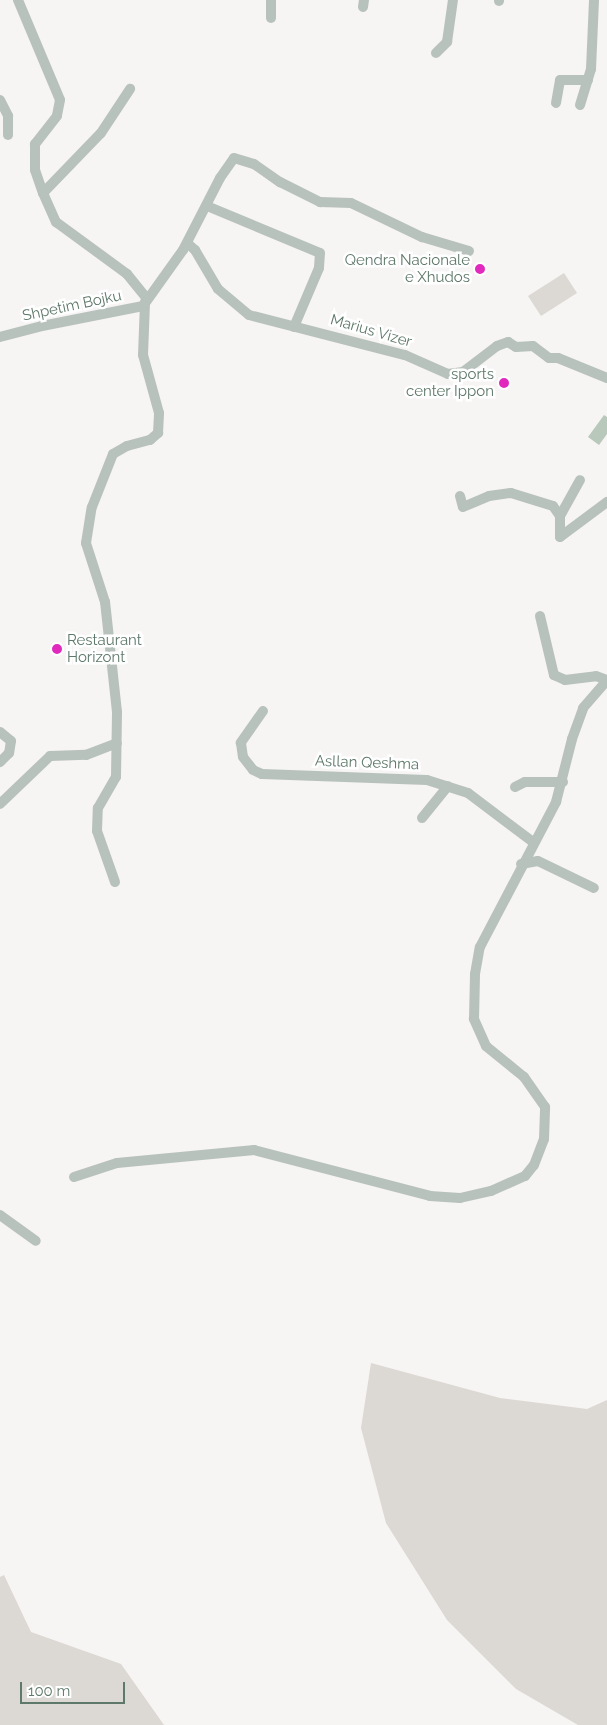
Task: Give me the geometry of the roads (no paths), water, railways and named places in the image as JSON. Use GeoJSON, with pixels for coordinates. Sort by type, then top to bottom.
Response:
{"type":"FeatureCollection","features":[{"type":"Feature","properties":{"kind":"street","name":"Shpetim Bojku"},"geometry":{"type":"LineString","coordinates":[[0,337],[42,326],[133,309],[146,301],[127,274],[56,222],[42,193],[35,170],[35,144],[57,116],[60,100],[18,0]]}},
{"type":"Feature","properties":{"kind":"street"},"geometry":{"type":"LineString","coordinates":[[271,0],[271,18]]}},
{"type":"Feature","properties":{"kind":"street"},"geometry":{"type":"LineString","coordinates":[[436,53],[447,42],[453,0]]}},
{"type":"Feature","properties":{"kind":"street"},"geometry":{"type":"LineString","coordinates":[[580,105],[588,80],[595,30],[594,0]]}},
{"type":"Feature","properties":{"kind":"street"},"geometry":{"type":"LineString","coordinates":[[556,103],[560,80],[588,80]]}},
{"type":"Feature","properties":{"kind":"street"},"geometry":{"type":"LineString","coordinates":[[42,193],[101,133],[130,89]]}},
{"type":"Feature","properties":{"kind":"street"},"geometry":{"type":"LineString","coordinates":[[1,104],[8,116],[8,135]]}},
{"type":"Feature","properties":{"kind":"street"},"geometry":{"type":"LineString","coordinates":[[115,882],[97,831],[98,808],[116,778],[117,712],[105,602],[86,544],[92,507],[113,454],[127,446],[150,440],[158,433],[159,413],[143,355],[146,301],[187,243],[227,165],[234,158],[243,159],[320,202],[351,203],[422,237],[469,251]]}},
{"type":"Feature","properties":{"kind":"street"},"geometry":{"type":"LineString","coordinates":[[207,206],[320,253],[319,268],[294,327]]}},
{"type":"Feature","properties":{"kind":"street","name":"Marius Vizer"},"geometry":{"type":"LineString","coordinates":[[187,243],[195,250],[218,288],[238,308],[284,325],[405,355],[448,374],[464,372],[498,346],[508,342],[516,347],[533,346],[542,350],[549,358],[558,358],[607,378]]}},
{"type":"Feature","properties":{"kind":"street"},"geometry":{"type":"LineString","coordinates":[[580,480],[560,516],[560,537],[607,502]]}},
{"type":"Feature","properties":{"kind":"street"},"geometry":{"type":"LineString","coordinates":[[460,496],[463,507],[489,496],[511,493],[553,506],[560,516]]}},
{"type":"Feature","properties":{"kind":"street"},"geometry":{"type":"LineString","coordinates":[[74,1177],[117,1163],[254,1150],[430,1196],[460,1198],[515,1182],[534,1165],[544,1139],[546,1107],[524,1078],[486,1046],[478,1031],[472,992],[480,947],[533,842],[556,802],[563,782],[572,739],[583,708],[607,680],[596,676],[565,680],[554,675],[540,616]]}},
{"type":"Feature","properties":{"kind":"street","name":"Asllan Qeshma"},"geometry":{"type":"LineString","coordinates":[[263,711],[244,735],[240,750],[246,764],[262,774],[369,776],[427,780],[468,793],[533,842]]}},
{"type":"Feature","properties":{"kind":"street"},"geometry":{"type":"LineString","coordinates":[[0,732],[11,741],[10,753],[0,762]]}},
{"type":"Feature","properties":{"kind":"street"},"geometry":{"type":"LineString","coordinates":[[0,804],[50,756],[86,755],[117,743]]}},
{"type":"Feature","properties":{"kind":"street"},"geometry":{"type":"LineString","coordinates":[[515,787],[526,782],[563,782]]}},
{"type":"Feature","properties":{"kind":"street"},"geometry":{"type":"LineString","coordinates":[[422,818],[448,786]]}},
{"type":"Feature","properties":{"kind":"street"},"geometry":{"type":"LineString","coordinates":[[522,864],[538,861],[594,888]]}},
{"type":"Feature","properties":{"kind":"street"},"geometry":{"type":"LineString","coordinates":[[0,1215],[36,1241]]}},
{"type":"Feature","properties":{"kind":"place","name":"Qendra Nacionale e Xhudos"},"geometry":{"type":"Point","coordinates":[480,269]}},
{"type":"Feature","properties":{"kind":"place","name":"sports center Ippon"},"geometry":{"type":"Point","coordinates":[504,383]}},
{"type":"Feature","properties":{"kind":"place","name":"Restaurant Horizont"},"geometry":{"type":"Point","coordinates":[57,649]}}]}
